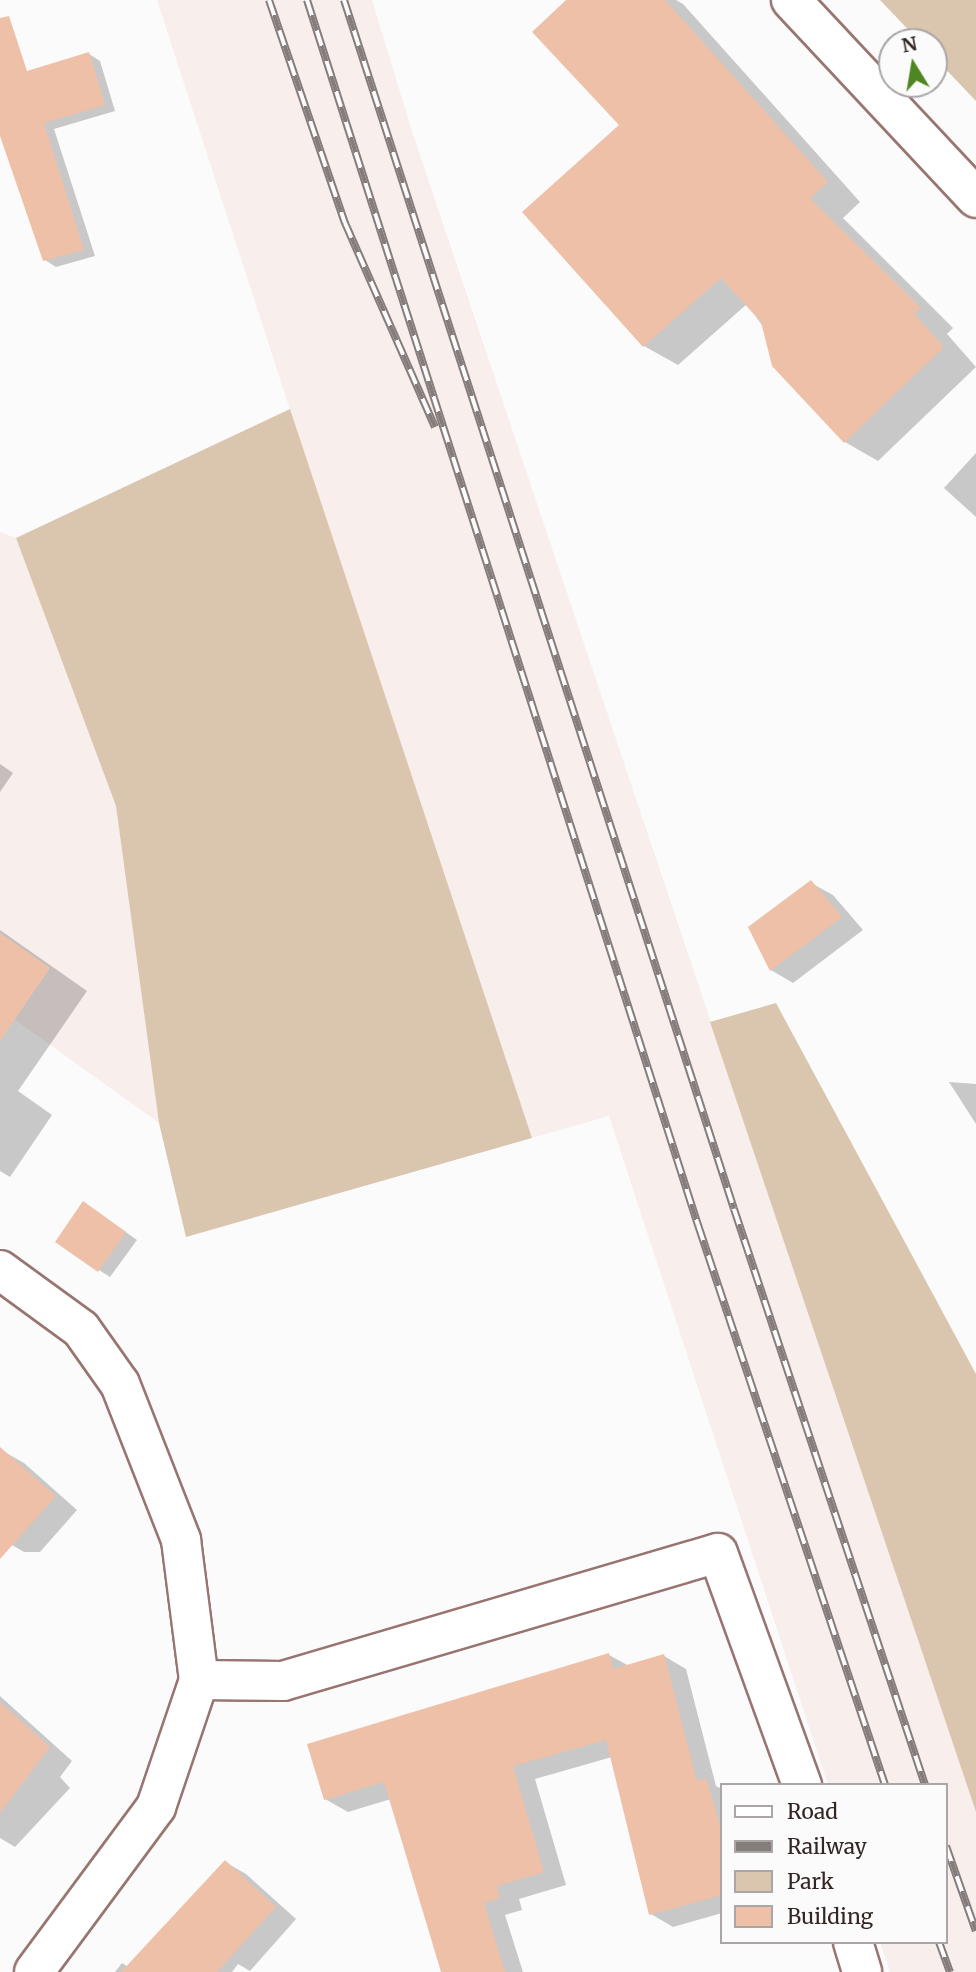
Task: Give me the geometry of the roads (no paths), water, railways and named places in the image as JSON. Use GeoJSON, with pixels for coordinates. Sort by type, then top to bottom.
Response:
{"type":"FeatureCollection","features":[{"type":"Feature","properties":{"kind":"street"},"geometry":{"type":"LineString","coordinates":[[791,0],[976,198]]}},
{"type":"Feature","properties":{"kind":"street"},"geometry":{"type":"LineString","coordinates":[[0,1270],[81,1329],[120,1384],[181,1539],[199,1680],[156,1807],[34,1972]]}},
{"type":"Feature","properties":{"kind":"street"},"geometry":{"type":"LineString","coordinates":[[199,1680],[283,1681],[718,1553],[801,1783]]}},
{"type":"Feature","properties":{"kind":"street"},"geometry":{"type":"LineString","coordinates":[[854,1944],[862,1972]]}},
{"type":"Feature","properties":{"kind":"railway"},"geometry":{"type":"LineString","coordinates":[[269,0],[345,223],[435,427]]}},
{"type":"Feature","properties":{"kind":"railway"},"geometry":{"type":"LineString","coordinates":[[307,0],[698,1225],[884,1783]]}},
{"type":"Feature","properties":{"kind":"railway"},"geometry":{"type":"LineString","coordinates":[[344,0],[734,1209],[924,1783]]}},
{"type":"Feature","properties":{"kind":"railway"},"geometry":{"type":"LineString","coordinates":[[948,1852],[976,1931]]}},
{"type":"Feature","properties":{"kind":"railway"},"geometry":{"type":"LineString","coordinates":[[940,1944],[950,1972]]}}]}
